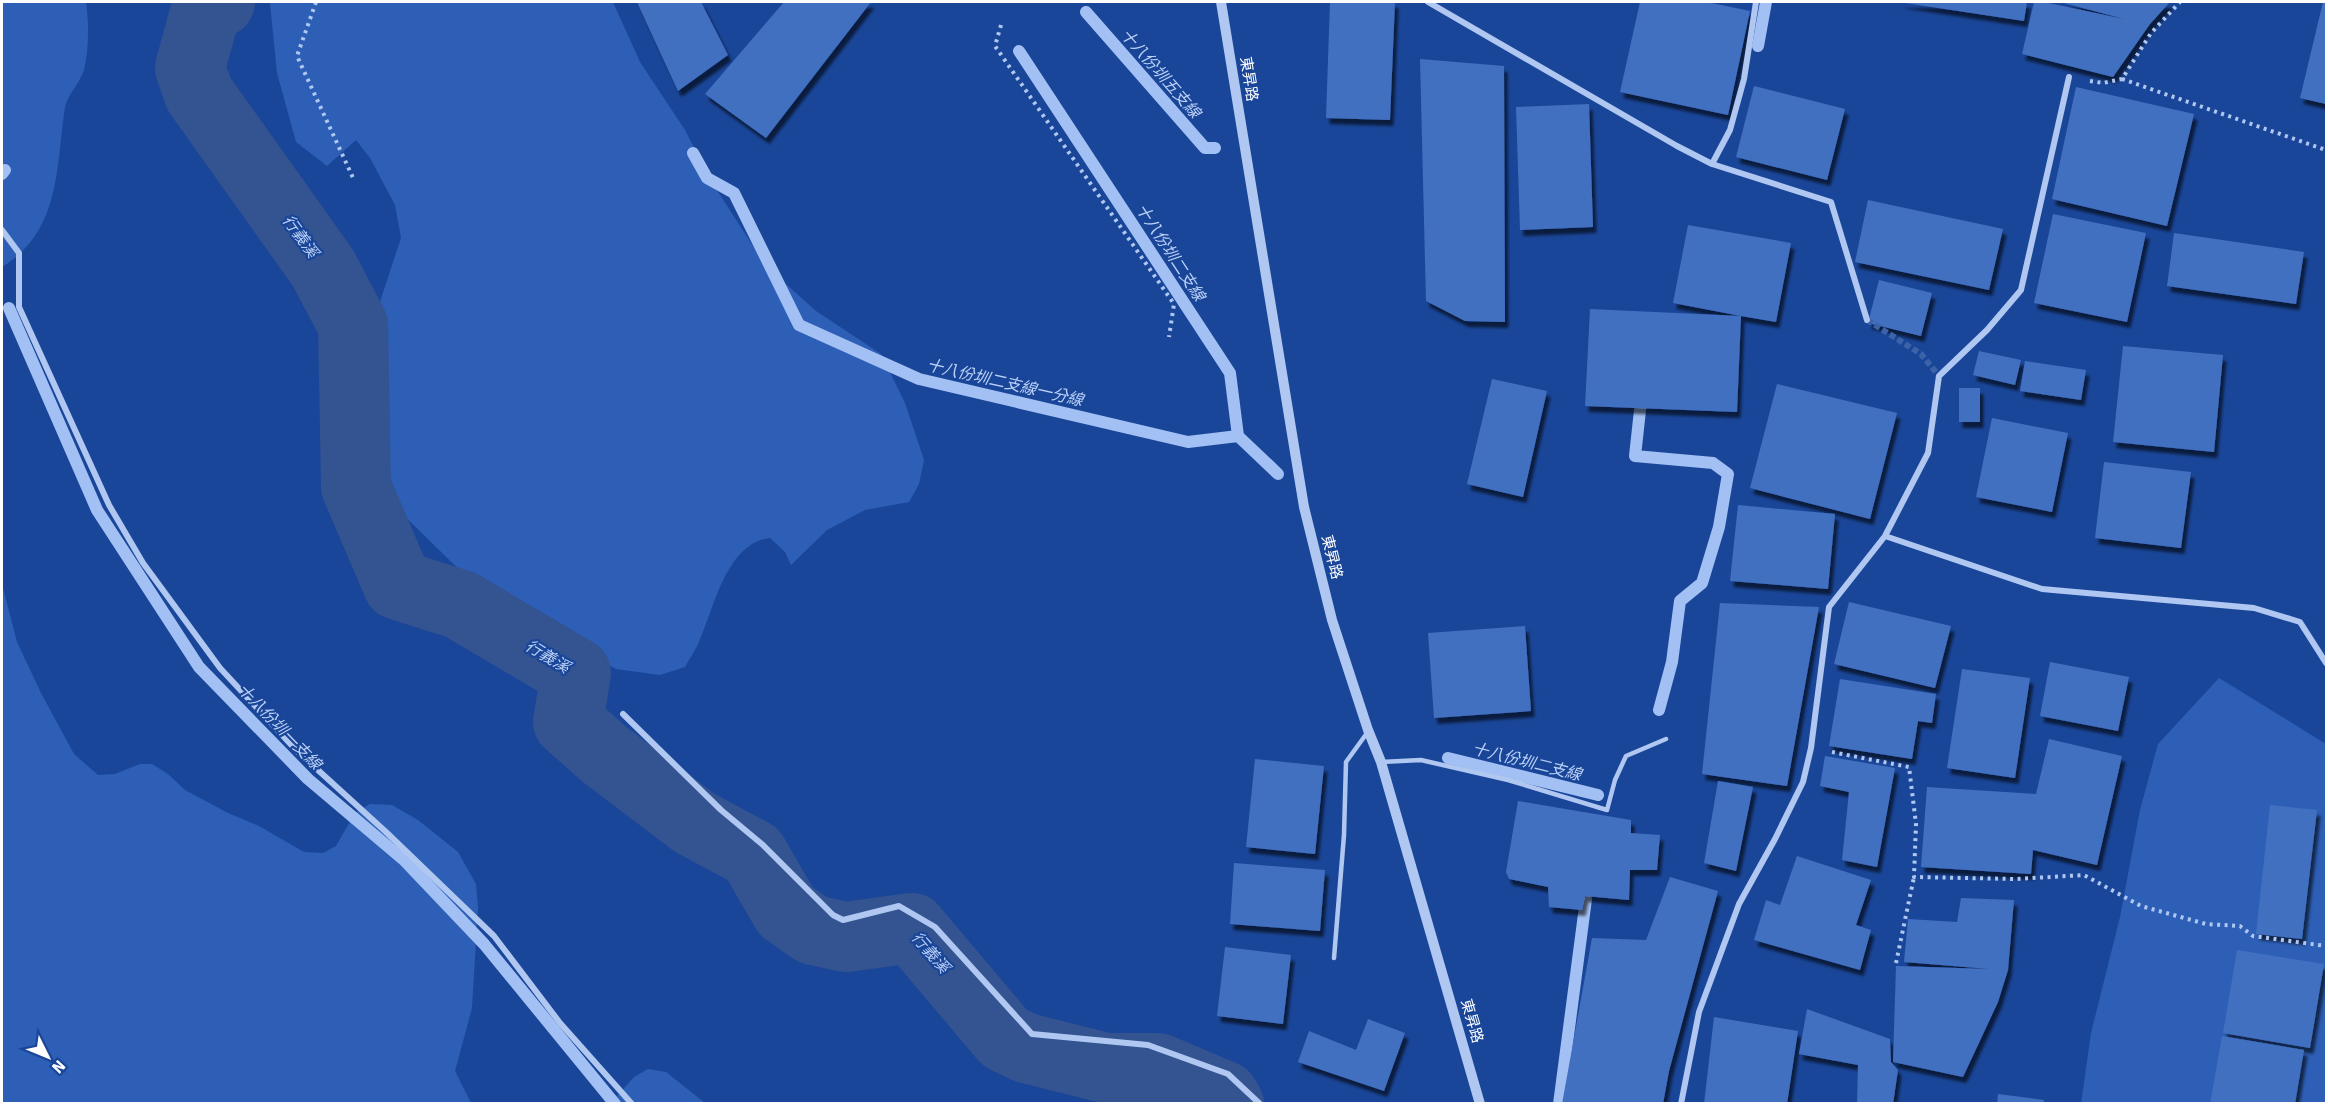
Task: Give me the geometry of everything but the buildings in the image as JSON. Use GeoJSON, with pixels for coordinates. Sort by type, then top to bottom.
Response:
{"type":"FeatureCollection","features":[{"type":"Feature","properties":{"kind":"street","name":"東昇路"},"geometry":{"type":"LineString","coordinates":[[1221,2],[1304,507],[1332,620],[1368,730],[1381,762],[1480,1104]]}},
{"type":"Feature","properties":{"kind":"street"},"geometry":{"type":"LineString","coordinates":[[1428,2],[1712,164],[1831,202],[1867,320]]}},
{"type":"Feature","properties":{"kind":"street"},"geometry":{"type":"LineString","coordinates":[[1712,164],[1730,130],[1744,79],[1756,2]]}},
{"type":"Feature","properties":{"kind":"street"},"geometry":{"type":"LineString","coordinates":[[1681,1104],[1699,1012],[1739,904],[1803,782],[1811,748],[1829,607],[1885,536],[1928,453],[1939,376],[1987,330],[2021,290],[2069,77]]}},
{"type":"Feature","properties":{"kind":"street"},"geometry":{"type":"LineString","coordinates":[[2,230],[18,253],[19,307],[109,505],[143,563],[220,668],[296,750],[386,832],[494,936],[560,1023],[632,1104]]}},
{"type":"Feature","properties":{"kind":"street"},"geometry":{"type":"LineString","coordinates":[[1885,536],[2042,589],[2254,608],[2300,622],[2326,663]]}},
{"type":"Feature","properties":{"kind":"street"},"geometry":{"type":"LineString","coordinates":[[623,714],[721,810],[763,845],[833,915],[843,920],[899,906],[935,927],[1032,1034],[1148,1045],[1228,1074],[1260,1104]]}},
{"type":"Feature","properties":{"kind":"lane"},"geometry":{"type":"LineString","coordinates":[[1334,958],[1344,835],[1346,762],[1368,730]]}},
{"type":"Feature","properties":{"kind":"lane"},"geometry":{"type":"LineString","coordinates":[[1381,762],[1421,760],[1508,780],[1607,810],[1615,780],[1626,756],[1666,739]]}},
{"type":"Feature","properties":{"kind":"path"},"geometry":{"type":"LineString","coordinates":[[316,2],[297,56],[354,180]]}},
{"type":"Feature","properties":{"kind":"path"},"geometry":{"type":"LineString","coordinates":[[2122,79],[2151,33],[2180,2]]}},
{"type":"Feature","properties":{"kind":"path"},"geometry":{"type":"LineString","coordinates":[[1001,25],[995,46],[1174,304],[1169,337]]}},
{"type":"Feature","properties":{"kind":"path"},"geometry":{"type":"LineString","coordinates":[[2069,77],[2103,83],[2122,79],[2326,150]]}},
{"type":"Feature","properties":{"kind":"path"},"geometry":{"type":"LineString","coordinates":[[1811,748],[1909,767],[1916,824],[1914,877],[1896,963]]}},
{"type":"Feature","properties":{"kind":"path"},"geometry":{"type":"LineString","coordinates":[[1914,877],[2016,879],[2084,875],[2141,906],[2206,924],[2240,926],[2253,936],[2326,946]]}},
{"type":"Feature","properties":{"kind":"shaded area"},"geometry":{"type":"Polygon","coordinates":[[[2,2],[86,2],[88,27],[84,70],[65,107],[57,174],[45,216],[35,235],[21,252],[2,267],[2,2]]]}},
{"type":"Feature","properties":{"kind":"shaded area"},"geometry":{"type":"Polygon","coordinates":[[[272,2],[613,2],[640,62],[685,130],[711,181],[766,266],[816,311],[881,354],[905,403],[924,460],[919,484],[909,502],[865,510],[827,530],[791,565],[785,552],[770,538],[755,543],[742,552],[732,564],[716,596],[699,642],[685,667],[660,675],[616,669],[576,646],[537,618],[481,591],[389,501],[369,448],[375,317],[401,238],[395,205],[370,158],[356,140],[327,166],[296,142],[277,73],[270,4],[272,2]]]}},
{"type":"Feature","properties":{"kind":"shaded area"},"geometry":{"type":"Polygon","coordinates":[[[2,584],[17,642],[41,693],[74,754],[98,775],[115,774],[140,764],[152,764],[168,774],[185,790],[228,813],[259,826],[304,852],[323,853],[336,846],[355,813],[370,804],[392,805],[418,820],[458,852],[476,884],[478,907],[472,1008],[455,1071],[471,1103],[2,1103],[2,584]]]}},
{"type":"Feature","properties":{"kind":"shaded area"},"geometry":{"type":"Polygon","coordinates":[[[2219,678],[2326,744],[2326,1103],[2081,1104],[2091,1033],[2120,917],[2140,810],[2158,744],[2219,678]]]}},
{"type":"Feature","properties":{"kind":"shaded area"},"geometry":{"type":"Polygon","coordinates":[[[648,1069],[666,1072],[705,1103],[610,1104],[634,1077],[648,1069]]]}},
{"type":"Feature","properties":{"kind":"waterway","name":"行義溪"},"geometry":{"type":"LineString","coordinates":[[220,2],[206,9],[190,68],[199,94],[323,268],[353,325],[356,487],[398,585],[461,605],[576,673],[568,722],[604,754],[695,823],[753,854],[786,911],[813,930],[846,937],[912,928],[1005,1038],[1026,1048],[1106,1068],[1158,1068],[1224,1096],[1229,1104]]}},
{"type":"Feature","properties":{"kind":"waterway"},"geometry":{"type":"LineString","coordinates":[[1758,46],[1766,2]]}},
{"type":"Feature","properties":{"kind":"waterway","name":"十八份圳五支線"},"geometry":{"type":"LineString","coordinates":[[1086,12],[1205,148],[1215,148]]}},
{"type":"Feature","properties":{"kind":"waterway","name":"十八份圳二支線"},"geometry":{"type":"LineString","coordinates":[[1019,51],[1230,373],[1238,436],[1278,474]]}},
{"type":"Feature","properties":{"kind":"waterway","name":"十八份圳二支線一分線"},"geometry":{"type":"LineString","coordinates":[[693,153],[707,178],[734,193],[799,325],[919,379],[1188,442],[1238,436]]}},
{"type":"Feature","properties":{"kind":"waterway"},"geometry":{"type":"LineString","coordinates":[[2,174],[5,170]]}},
{"type":"Feature","properties":{"kind":"waterway","name":"十八份圳一支線"},"geometry":{"type":"LineString","coordinates":[[9,308],[97,510],[199,667],[308,779],[405,861],[484,944],[615,1104]]}},
{"type":"Feature","properties":{"kind":"waterway"},"geometry":{"type":"LineString","coordinates":[[1642,392],[1635,456],[1713,463],[1728,474],[1719,527],[1702,583],[1680,601],[1672,662],[1659,710]]}},
{"type":"Feature","properties":{"kind":"waterway","name":"十八份圳二支線"},"geometry":{"type":"LineString","coordinates":[[1448,758],[1598,795]]}},
{"type":"Feature","properties":{"kind":"waterway"},"geometry":{"type":"LineString","coordinates":[[1559,1104],[1586,899]]}},
{"type":"Feature","properties":{"kind":"tunnel"},"geometry":{"type":"LineString","coordinates":[[1867,320],[1921,354],[1939,376]]}}]}
